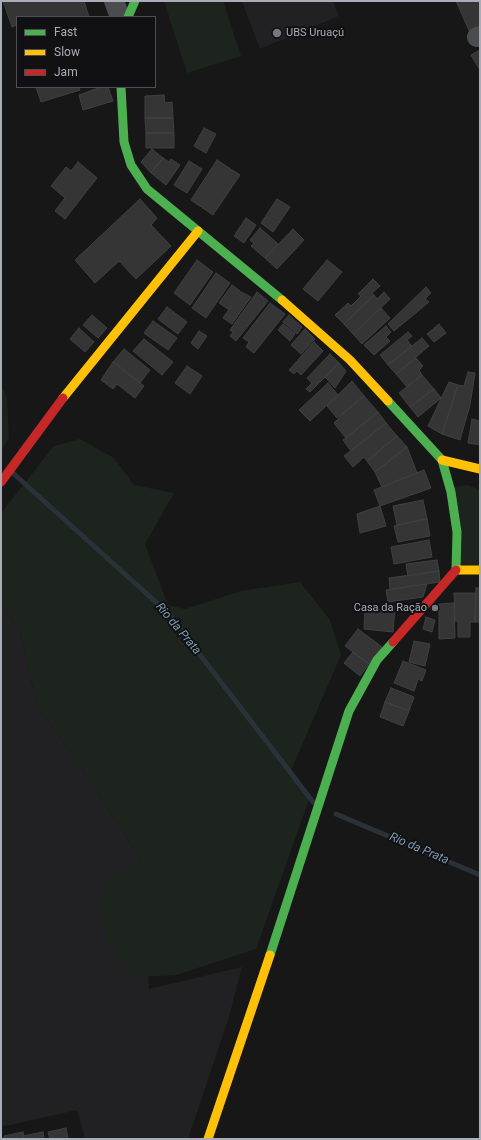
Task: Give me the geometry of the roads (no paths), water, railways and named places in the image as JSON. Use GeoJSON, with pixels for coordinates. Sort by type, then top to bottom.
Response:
{"type":"FeatureCollection","features":[{"type":"Feature","properties":{"kind":"street"},"geometry":{"type":"LineString","coordinates":[[114,1],[120,16]]}},
{"type":"Feature","properties":{"kind":"street"},"geometry":{"type":"LineString","coordinates":[[128,16],[135,1]]}},
{"type":"Feature","properties":{"kind":"street"},"geometry":{"type":"LineString","coordinates":[[120,88],[124,142],[131,165],[147,189],[280,298],[350,360],[442,460],[451,492],[457,532],[456,570],[377,660],[349,711],[302,860],[208,1139]]}},
{"type":"Feature","properties":{"kind":"street"},"geometry":{"type":"LineString","coordinates":[[1,482],[64,396],[198,232]]}},
{"type":"Feature","properties":{"kind":"street"},"geometry":{"type":"LineString","coordinates":[[442,460],[480,469]]}},
{"type":"Feature","properties":{"kind":"street"},"geometry":{"type":"LineString","coordinates":[[456,570],[480,570]]}},
{"type":"Feature","properties":{"kind":"waterway","name":"Rio da Prata"},"geometry":{"type":"LineString","coordinates":[[14,474],[168,613],[313,802]]}},
{"type":"Feature","properties":{"kind":"waterway","name":"Rio da Prata"},"geometry":{"type":"LineString","coordinates":[[336,814],[480,875]]}},
{"type":"Feature","properties":{"kind":"place","name":"UBS Uruaçú"},"geometry":{"type":"Point","coordinates":[277,33]}},
{"type":"Feature","properties":{"kind":"place","name":"Casa da Ração"},"geometry":{"type":"Point","coordinates":[435,608]}}]}
